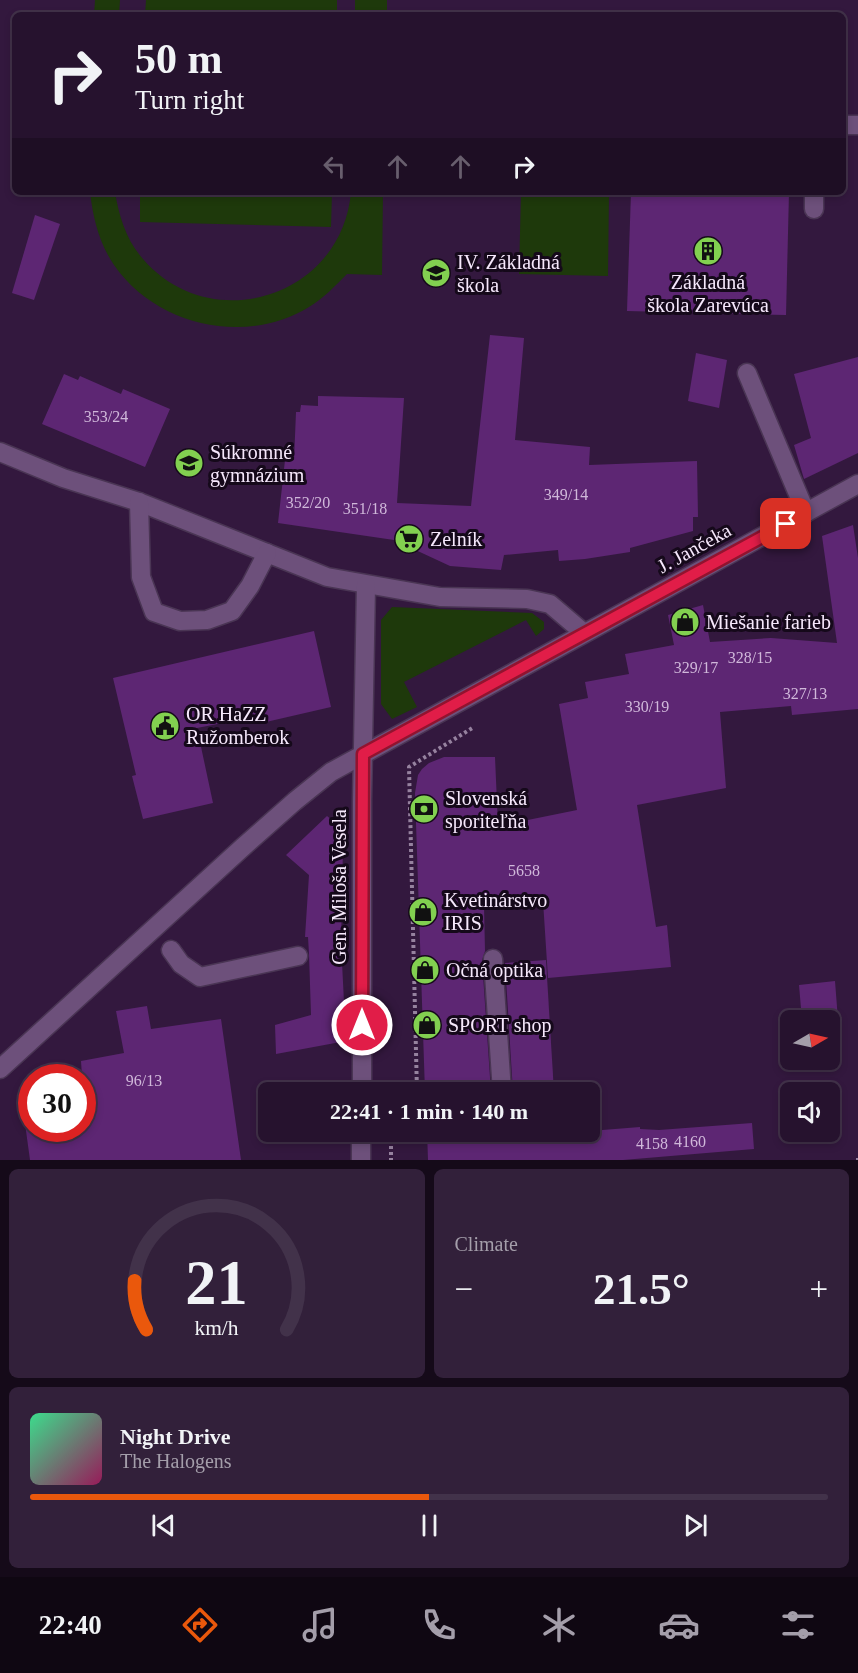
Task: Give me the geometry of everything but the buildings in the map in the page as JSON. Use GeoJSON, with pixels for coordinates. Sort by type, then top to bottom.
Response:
{"type":"FeatureCollection","features":[{"type":"Feature","properties":{"kind":"street"},"geometry":{"type":"LineString","coordinates":[[747,373],[806,513]]}},
{"type":"Feature","properties":{"kind":"street"},"geometry":{"type":"LineString","coordinates":[[0,452],[63,478],[139,502],[327,577],[440,597],[527,599],[550,604],[584,633]]}},
{"type":"Feature","properties":{"kind":"street","name":"J. Jančeka"},"geometry":{"type":"LineString","coordinates":[[0,1070],[295,801],[331,772],[858,484]]}},
{"type":"Feature","properties":{"kind":"street"},"geometry":{"type":"LineString","coordinates":[[139,502],[141,577],[154,612],[180,621],[207,620],[232,611],[250,586],[267,554]]}},
{"type":"Feature","properties":{"kind":"street","name":"Gen. Miloša Vesela"},"geometry":{"type":"LineString","coordinates":[[362,1082],[366,585]]}},
{"type":"Feature","properties":{"kind":"street"},"geometry":{"type":"LineString","coordinates":[[171,950],[181,964],[200,977],[298,956]]}},
{"type":"Feature","properties":{"kind":"street"},"geometry":{"type":"LineString","coordinates":[[493,959],[501,1082]]}},
{"type":"Feature","properties":{"kind":"street"},"geometry":{"type":"LineString","coordinates":[[361,1142],[361,1160]]}},
{"type":"Feature","properties":{"kind":"path"},"geometry":{"type":"LineString","coordinates":[[409,799],[417,1082]]}},
{"type":"Feature","properties":{"kind":"path"},"geometry":{"type":"LineString","coordinates":[[391,1142],[391,1160]]}},
{"type":"Feature","properties":{"kind":"green space"},"geometry":{"type":"Polygon","coordinates":[[[95,0],[120,0],[119,12],[94,12],[95,0]]]}},
{"type":"Feature","properties":{"kind":"green space"},"geometry":{"type":"Polygon","coordinates":[[[146,0],[337,0],[337,12],[145,12],[146,0]]]}},
{"type":"Feature","properties":{"kind":"green space"},"geometry":{"type":"Polygon","coordinates":[[[355,0],[387,0],[387,12],[355,12],[355,0]]]}},
{"type":"Feature","properties":{"kind":"green space"},"geometry":{"type":"Polygon","coordinates":[[[91,195],[116,195],[121,219],[128,236],[143,259],[171,283],[203,297],[236,300],[269,294],[299,280],[324,258],[342,228],[350,195],[383,195],[382,275],[347,274],[309,307],[284,319],[258,325],[231,327],[204,324],[153,303],[132,286],[114,265],[104,248],[95,221],[91,195]]]}},
{"type":"Feature","properties":{"kind":"green space"},"geometry":{"type":"Polygon","coordinates":[[[140,195],[332,195],[331,227],[140,222],[140,195]]]}},
{"type":"Feature","properties":{"kind":"green space"},"geometry":{"type":"Polygon","coordinates":[[[521,195],[609,195],[608,276],[519,274],[521,195]]]}},
{"type":"Feature","properties":{"kind":"green space"},"geometry":{"type":"Polygon","coordinates":[[[392,607],[532,613],[544,622],[544,629],[536,636],[526,620],[404,682],[417,707],[392,719],[381,704],[381,620],[392,607]]]}},
{"type":"Feature","properties":{"kind":"place","name":"Základná škola Zarevúca"},"geometry":{"type":"Point","coordinates":[708,251]}},
{"type":"Feature","properties":{"kind":"place","name":"IV. Základná škola"},"geometry":{"type":"Point","coordinates":[436,273]}},
{"type":"Feature","properties":{"kind":"place","name":"Súkromné gymnázium"},"geometry":{"type":"Point","coordinates":[189,463]}},
{"type":"Feature","properties":{"kind":"place","name":"Zelník"},"geometry":{"type":"Point","coordinates":[409,539]}},
{"type":"Feature","properties":{"kind":"place","name":"Miešanie farieb"},"geometry":{"type":"Point","coordinates":[685,622]}},
{"type":"Feature","properties":{"kind":"place","name":"OR HaZZ Ružomberok"},"geometry":{"type":"Point","coordinates":[165,726]}},
{"type":"Feature","properties":{"kind":"place","name":"Slovenská sporiteľňa"},"geometry":{"type":"Point","coordinates":[424,809]}},
{"type":"Feature","properties":{"kind":"place","name":"Kvetinárstvo IRIS"},"geometry":{"type":"Point","coordinates":[423,912]}},
{"type":"Feature","properties":{"kind":"place","name":"Očná optika"},"geometry":{"type":"Point","coordinates":[425,970]}},
{"type":"Feature","properties":{"kind":"place","name":"SPORT shop"},"geometry":{"type":"Point","coordinates":[427,1025]}},
{"type":"Feature","properties":{"kind":"route"},"geometry":{"type":"LineString","coordinates":[[362,1025],[363,754],[786,524]]}}]}
